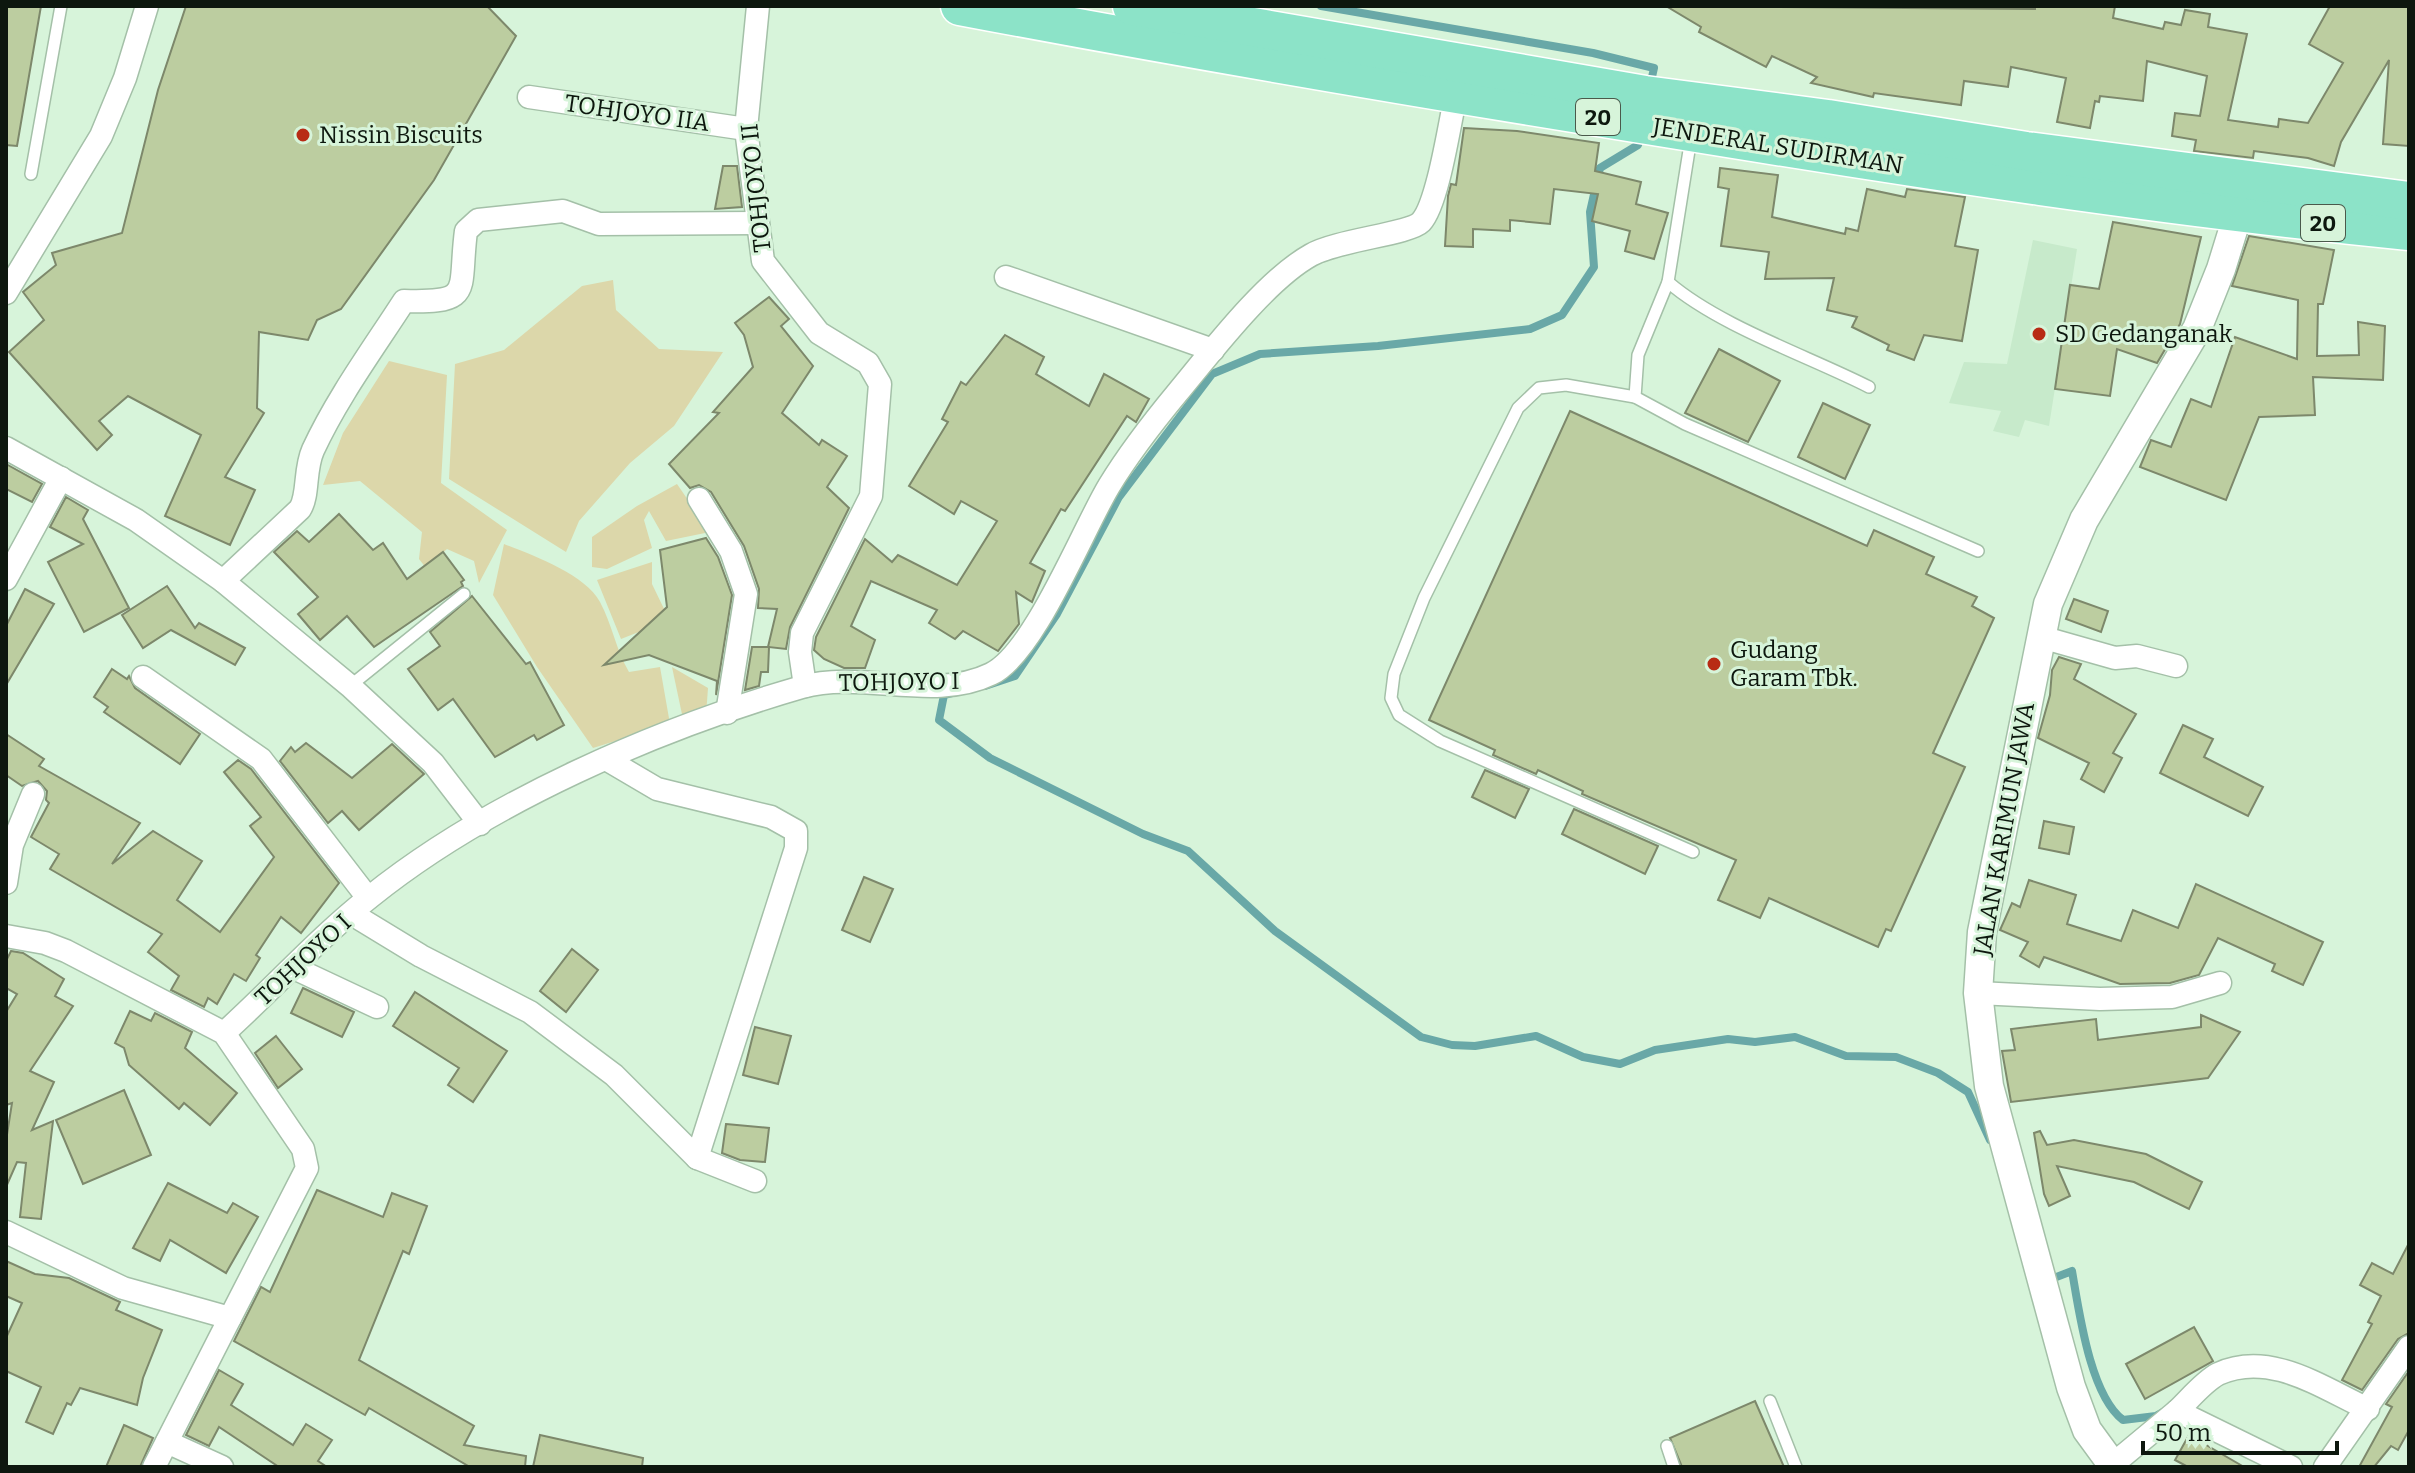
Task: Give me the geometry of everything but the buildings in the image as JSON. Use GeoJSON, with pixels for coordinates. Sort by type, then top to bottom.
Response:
{"type":"FeatureCollection","features":[{"type":"Feature","properties":{"kind":"highway","name":"JENDERAL SUDIRMAN"},"geometry":{"type":"LineString","coordinates":[[1132,6],[1355,46],[1514,87],[1695,117],[2026,151],[2409,231]]}},
{"type":"Feature","properties":{"kind":"highway","name":"JENDERAL SUDIRMAN"},"geometry":{"type":"LineString","coordinates":[[977,8],[1456,94],[1514,87]]}},
{"type":"Feature","properties":{"kind":"highway","name":"JENDERAL SUDIRMAN"},"geometry":{"type":"LineString","coordinates":[[2239,196],[2409,201]]}},
{"type":"Feature","properties":{"kind":"street"},"geometry":{"type":"LineString","coordinates":[[6,293],[101,136],[125,78],[147,6]]}},
{"type":"Feature","properties":{"kind":"street","name":"TOHJOYO II"},"geometry":{"type":"LineString","coordinates":[[758,6],[746,129],[763,261],[819,333],[868,363],[880,384],[871,496],[802,633],[800,652],[805,686]]}},
{"type":"Feature","properties":{"kind":"street","name":"TOHJOYO I"},"geometry":{"type":"LineString","coordinates":[[224,1033],[368,898],[480,824],[606,759],[805,686],[848,681],[908,684],[968,682],[1002,668],[1025,640],[1109,485],[1213,350],[1268,290],[1309,256],[1330,246],[1410,230],[1421,222],[1435,192],[1456,94]]}},
{"type":"Feature","properties":{"kind":"street","name":"TOHJOYO IIA"},"geometry":{"type":"LineString","coordinates":[[529,97],[746,129]]}},
{"type":"Feature","properties":{"kind":"street","name":"JALAN KARIMUN JAWA"},"geometry":{"type":"LineString","coordinates":[[2113,1466],[2087,1430],[2059,1344],[1989,1086],[1978,993],[1982,932],[2048,604],[2084,520],[2197,329],[2239,196]]}},
{"type":"Feature","properties":{"kind":"street"},"geometry":{"type":"LineString","coordinates":[[223,581],[304,503],[305,470],[322,431],[404,301],[451,299],[462,282],[466,231],[478,220],[563,211],[599,224],[757,223]]}},
{"type":"Feature","properties":{"kind":"street"},"geometry":{"type":"LineString","coordinates":[[1006,277],[1213,350]]}},
{"type":"Feature","properties":{"kind":"street"},"geometry":{"type":"LineString","coordinates":[[6,448],[136,520],[223,581],[350,686],[433,763],[480,824]]}},
{"type":"Feature","properties":{"kind":"street"},"geometry":{"type":"LineString","coordinates":[[6,579],[61,478]]}},
{"type":"Feature","properties":{"kind":"street"},"geometry":{"type":"LineString","coordinates":[[699,499],[731,551],[746,594],[727,713]]}},
{"type":"Feature","properties":{"kind":"street"},"geometry":{"type":"LineString","coordinates":[[2041,637],[2115,658],[2137,656],[2176,666]]}},
{"type":"Feature","properties":{"kind":"street"},"geometry":{"type":"LineString","coordinates":[[143,677],[261,759],[368,898]]}},
{"type":"Feature","properties":{"kind":"street"},"geometry":{"type":"LineString","coordinates":[[606,759],[657,789],[771,817],[796,831],[791,863],[697,1158]]}},
{"type":"Feature","properties":{"kind":"street"},"geometry":{"type":"LineString","coordinates":[[6,883],[12,845],[33,794]]}},
{"type":"Feature","properties":{"kind":"street"},"geometry":{"type":"LineString","coordinates":[[352,914],[421,956],[472,979],[530,1012],[614,1075],[697,1158],[755,1181]]}},
{"type":"Feature","properties":{"kind":"street"},"geometry":{"type":"LineString","coordinates":[[6,936],[45,943],[66,951],[224,1033],[303,1149],[307,1168],[154,1467]]}},
{"type":"Feature","properties":{"kind":"street"},"geometry":{"type":"LineString","coordinates":[[294,968],[377,1007]]}},
{"type":"Feature","properties":{"kind":"street"},"geometry":{"type":"LineString","coordinates":[[1978,993],[2100,999],[2172,997],[2220,983]]}},
{"type":"Feature","properties":{"kind":"street"},"geometry":{"type":"LineString","coordinates":[[6,1232],[123,1288],[230,1318]]}},
{"type":"Feature","properties":{"kind":"street"},"geometry":{"type":"LineString","coordinates":[[2325,1467],[2409,1347]]}},
{"type":"Feature","properties":{"kind":"street"},"geometry":{"type":"LineString","coordinates":[[2113,1466],[2216,1375],[2246,1365],[2278,1368],[2368,1409]]}},
{"type":"Feature","properties":{"kind":"street"},"geometry":{"type":"LineString","coordinates":[[2177,1411],[2291,1467]]}},
{"type":"Feature","properties":{"kind":"street"},"geometry":{"type":"LineString","coordinates":[[167,1442],[222,1467]]}},
{"type":"Feature","properties":{"kind":"lane"},"geometry":{"type":"LineString","coordinates":[[31,174],[61,6]]}},
{"type":"Feature","properties":{"kind":"lane"},"geometry":{"type":"LineString","coordinates":[[1635,397],[1638,355],[1668,282],[1695,117]]}},
{"type":"Feature","properties":{"kind":"lane"},"geometry":{"type":"LineString","coordinates":[[1668,282],[1693,302],[1869,387]]}},
{"type":"Feature","properties":{"kind":"lane"},"geometry":{"type":"LineString","coordinates":[[1693,852],[1440,741],[1399,715],[1391,698],[1394,674],[1424,598],[1518,408],[1539,388],[1566,385],[1635,397],[1685,424],[1978,551]]}},
{"type":"Feature","properties":{"kind":"lane"},"geometry":{"type":"LineString","coordinates":[[350,686],[464,594]]}},
{"type":"Feature","properties":{"kind":"lane"},"geometry":{"type":"LineString","coordinates":[[1770,1401],[1796,1467]]}},
{"type":"Feature","properties":{"kind":"lane"},"geometry":{"type":"LineString","coordinates":[[1667,1446],[1674,1467]]}},
{"type":"Feature","properties":{"kind":"shaded area","name":"SD Gedanganak"},"geometry":{"type":"Polygon","coordinates":[[[2033,240],[2077,249],[2049,426],[2025,420],[2019,437],[1993,431],[2001,411],[1949,403],[1964,362],[2007,364],[2033,240]]]}},
{"type":"Feature","properties":{"kind":"shaded area"},"geometry":{"type":"Polygon","coordinates":[[[613,280],[616,310],[659,349],[723,352],[674,426],[630,463],[579,521],[566,552],[449,479],[455,364],[504,350],[582,286],[613,280]]]}},
{"type":"Feature","properties":{"kind":"shaded area"},"geometry":{"type":"Polygon","coordinates":[[[389,361],[447,375],[441,483],[507,530],[479,583],[474,561],[447,549],[426,568],[419,559],[422,532],[360,481],[323,485],[343,433],[389,361]]]}},
{"type":"Feature","properties":{"kind":"shaded area"},"geometry":{"type":"Polygon","coordinates":[[[677,484],[710,532],[666,541],[649,511],[644,520],[652,548],[607,569],[592,567],[592,537],[637,506],[677,484]]]}},
{"type":"Feature","properties":{"kind":"shaded area"},"geometry":{"type":"Polygon","coordinates":[[[504,544],[570,574],[593,592],[604,610],[629,672],[660,667],[670,724],[593,748],[537,667],[493,595],[504,544]]]}},
{"type":"Feature","properties":{"kind":"shaded area"},"geometry":{"type":"Polygon","coordinates":[[[652,562],[652,584],[666,613],[664,622],[621,639],[597,580],[652,562]]]}},
{"type":"Feature","properties":{"kind":"shaded area"},"geometry":{"type":"Polygon","coordinates":[[[672,667],[708,688],[706,715],[683,719],[672,667]]]}},
{"type":"Feature","properties":{"kind":"waterway"},"geometry":{"type":"LineString","coordinates":[[1321,6],[1593,53],[1654,68],[1650,86]]}},
{"type":"Feature","properties":{"kind":"waterway"},"geometry":{"type":"LineString","coordinates":[[985,686],[1015,676],[1057,614],[1119,497],[1212,374],[1260,354],[1378,346],[1530,329],[1562,315],[1594,267],[1590,212],[1600,168],[1638,145],[1641,134]]}},
{"type":"Feature","properties":{"kind":"waterway"},"geometry":{"type":"LineString","coordinates":[[952,693],[944,695],[939,720],[990,758],[1143,834],[1188,851],[1275,931],[1421,1037],[1452,1045],[1475,1046],[1536,1036],[1583,1057],[1620,1064],[1655,1050],[1728,1039],[1755,1042],[1795,1037],[1846,1056],[1896,1057],[1938,1073],[1968,1092],[1990,1140]]}},
{"type":"Feature","properties":{"kind":"waterway"},"geometry":{"type":"LineString","coordinates":[[2046,1281],[2072,1271],[2094,1372],[2112,1408],[2123,1420],[2156,1416],[2163,1412]]}},
{"type":"Feature","properties":{"kind":"place","name":"Nissin Biscuits"},"geometry":{"type":"Point","coordinates":[303,135]}},
{"type":"Feature","properties":{"kind":"place","name":"SD Gedanganak"},"geometry":{"type":"Point","coordinates":[2039,334]}},
{"type":"Feature","properties":{"kind":"place","name":"Gudang Garam Tbk."},"geometry":{"type":"Point","coordinates":[1714,664]}}]}
